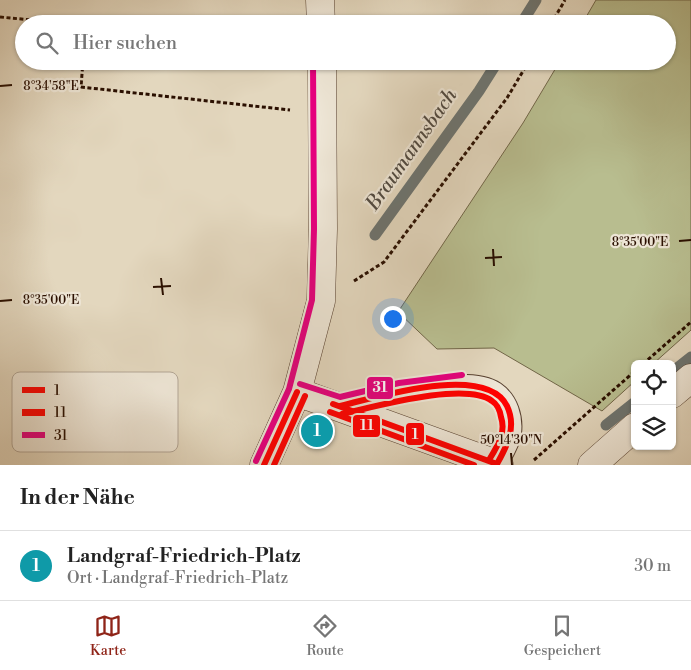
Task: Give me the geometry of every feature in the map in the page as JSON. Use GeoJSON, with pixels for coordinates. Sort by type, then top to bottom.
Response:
{"type":"FeatureCollection","features":[{"type":"Feature","properties":{"kind":"street"},"geometry":{"type":"LineString","coordinates":[[320,0],[321,15]]}},
{"type":"Feature","properties":{"kind":"street"},"geometry":{"type":"LineString","coordinates":[[264,465],[297,392],[321,300],[324,229],[322,70]]}},
{"type":"Feature","properties":{"kind":"street"},"geometry":{"type":"LineString","coordinates":[[676,391],[691,378]]}},
{"type":"Feature","properties":{"kind":"street"},"geometry":{"type":"LineString","coordinates":[[297,392],[340,406],[498,465]]}},
{"type":"Feature","properties":{"kind":"street"},"geometry":{"type":"LineString","coordinates":[[592,465],[631,431]]}},
{"type":"Feature","properties":{"kind":"lane"},"geometry":{"type":"LineString","coordinates":[[340,406],[400,392],[463,384],[482,387],[495,392],[509,409],[512,434],[498,465]]}},
{"type":"Feature","properties":{"kind":"path"},"geometry":{"type":"LineString","coordinates":[[556,15],[565,0]]}},
{"type":"Feature","properties":{"kind":"path"},"geometry":{"type":"LineString","coordinates":[[0,17],[15,18]]}},
{"type":"Feature","properties":{"kind":"path"},"geometry":{"type":"LineString","coordinates":[[82,70],[81,87],[323,114]]}},
{"type":"Feature","properties":{"kind":"path"},"geometry":{"type":"LineString","coordinates":[[321,300],[384,262],[507,98],[524,70]]}},
{"type":"Feature","properties":{"kind":"path"},"geometry":{"type":"LineString","coordinates":[[648,360],[691,322]]}},
{"type":"Feature","properties":{"kind":"path"},"geometry":{"type":"LineString","coordinates":[[528,465],[631,375]]}},
{"type":"Feature","properties":{"kind":"green space"},"geometry":{"type":"Polygon","coordinates":[[[596,0],[691,0],[691,330],[657,360],[631,360],[631,385],[602,411],[494,348],[437,349],[398,312],[523,123],[555,70],[676,70],[676,15],[587,15],[596,0]]]}},
{"type":"Feature","properties":{"kind":"waterway","name":"Braumannsbach"},"geometry":{"type":"LineString","coordinates":[[527,15],[536,0]]}},
{"type":"Feature","properties":{"kind":"waterway","name":"Braumannsbach"},"geometry":{"type":"LineString","coordinates":[[375,235],[492,70]]}},
{"type":"Feature","properties":{"kind":"waterway"},"geometry":{"type":"LineString","coordinates":[[676,369],[691,357]]}},
{"type":"Feature","properties":{"kind":"waterway"},"geometry":{"type":"LineString","coordinates":[[606,425],[631,405]]}},
{"type":"Feature","properties":{"kind":"transit line","name":"31"},"geometry":{"type":"LineString","coordinates":[[256,461],[289,389],[312,300],[314,229],[313,70]]}},
{"type":"Feature","properties":{"kind":"transit line","name":"31"},"geometry":{"type":"LineString","coordinates":[[300,384],[340,397],[399,383],[462,375]]}},
{"type":"Feature","properties":{"kind":"transit line","name":"1"},"geometry":{"type":"LineString","coordinates":[[340,406],[379,396],[430,387],[455,385],[477,387],[495,393],[507,406],[511,421],[510,436],[497,464]]}},
{"type":"Feature","properties":{"kind":"transit line","name":"1"},"geometry":{"type":"LineString","coordinates":[[264,465],[297,392]]}},
{"type":"Feature","properties":{"kind":"transit line","name":"11"},"geometry":{"type":"LineString","coordinates":[[342,414],[441,394],[479,396],[495,404],[499,410],[502,422],[500,439],[489,460]]}},
{"type":"Feature","properties":{"kind":"transit line","name":"11"},"geometry":{"type":"LineString","coordinates":[[274,465],[305,396]]}},
{"type":"Feature","properties":{"kind":"transit line","name":"1"},"geometry":{"type":"LineString","coordinates":[[333,404],[497,464]]}},
{"type":"Feature","properties":{"kind":"transit line","name":"11"},"geometry":{"type":"LineString","coordinates":[[330,412],[474,465]]}},
{"type":"Feature","properties":{"kind":"place","name":"Landgraf-Friedrich-Platz"},"geometry":{"type":"Point","coordinates":[317,431]}}]}
